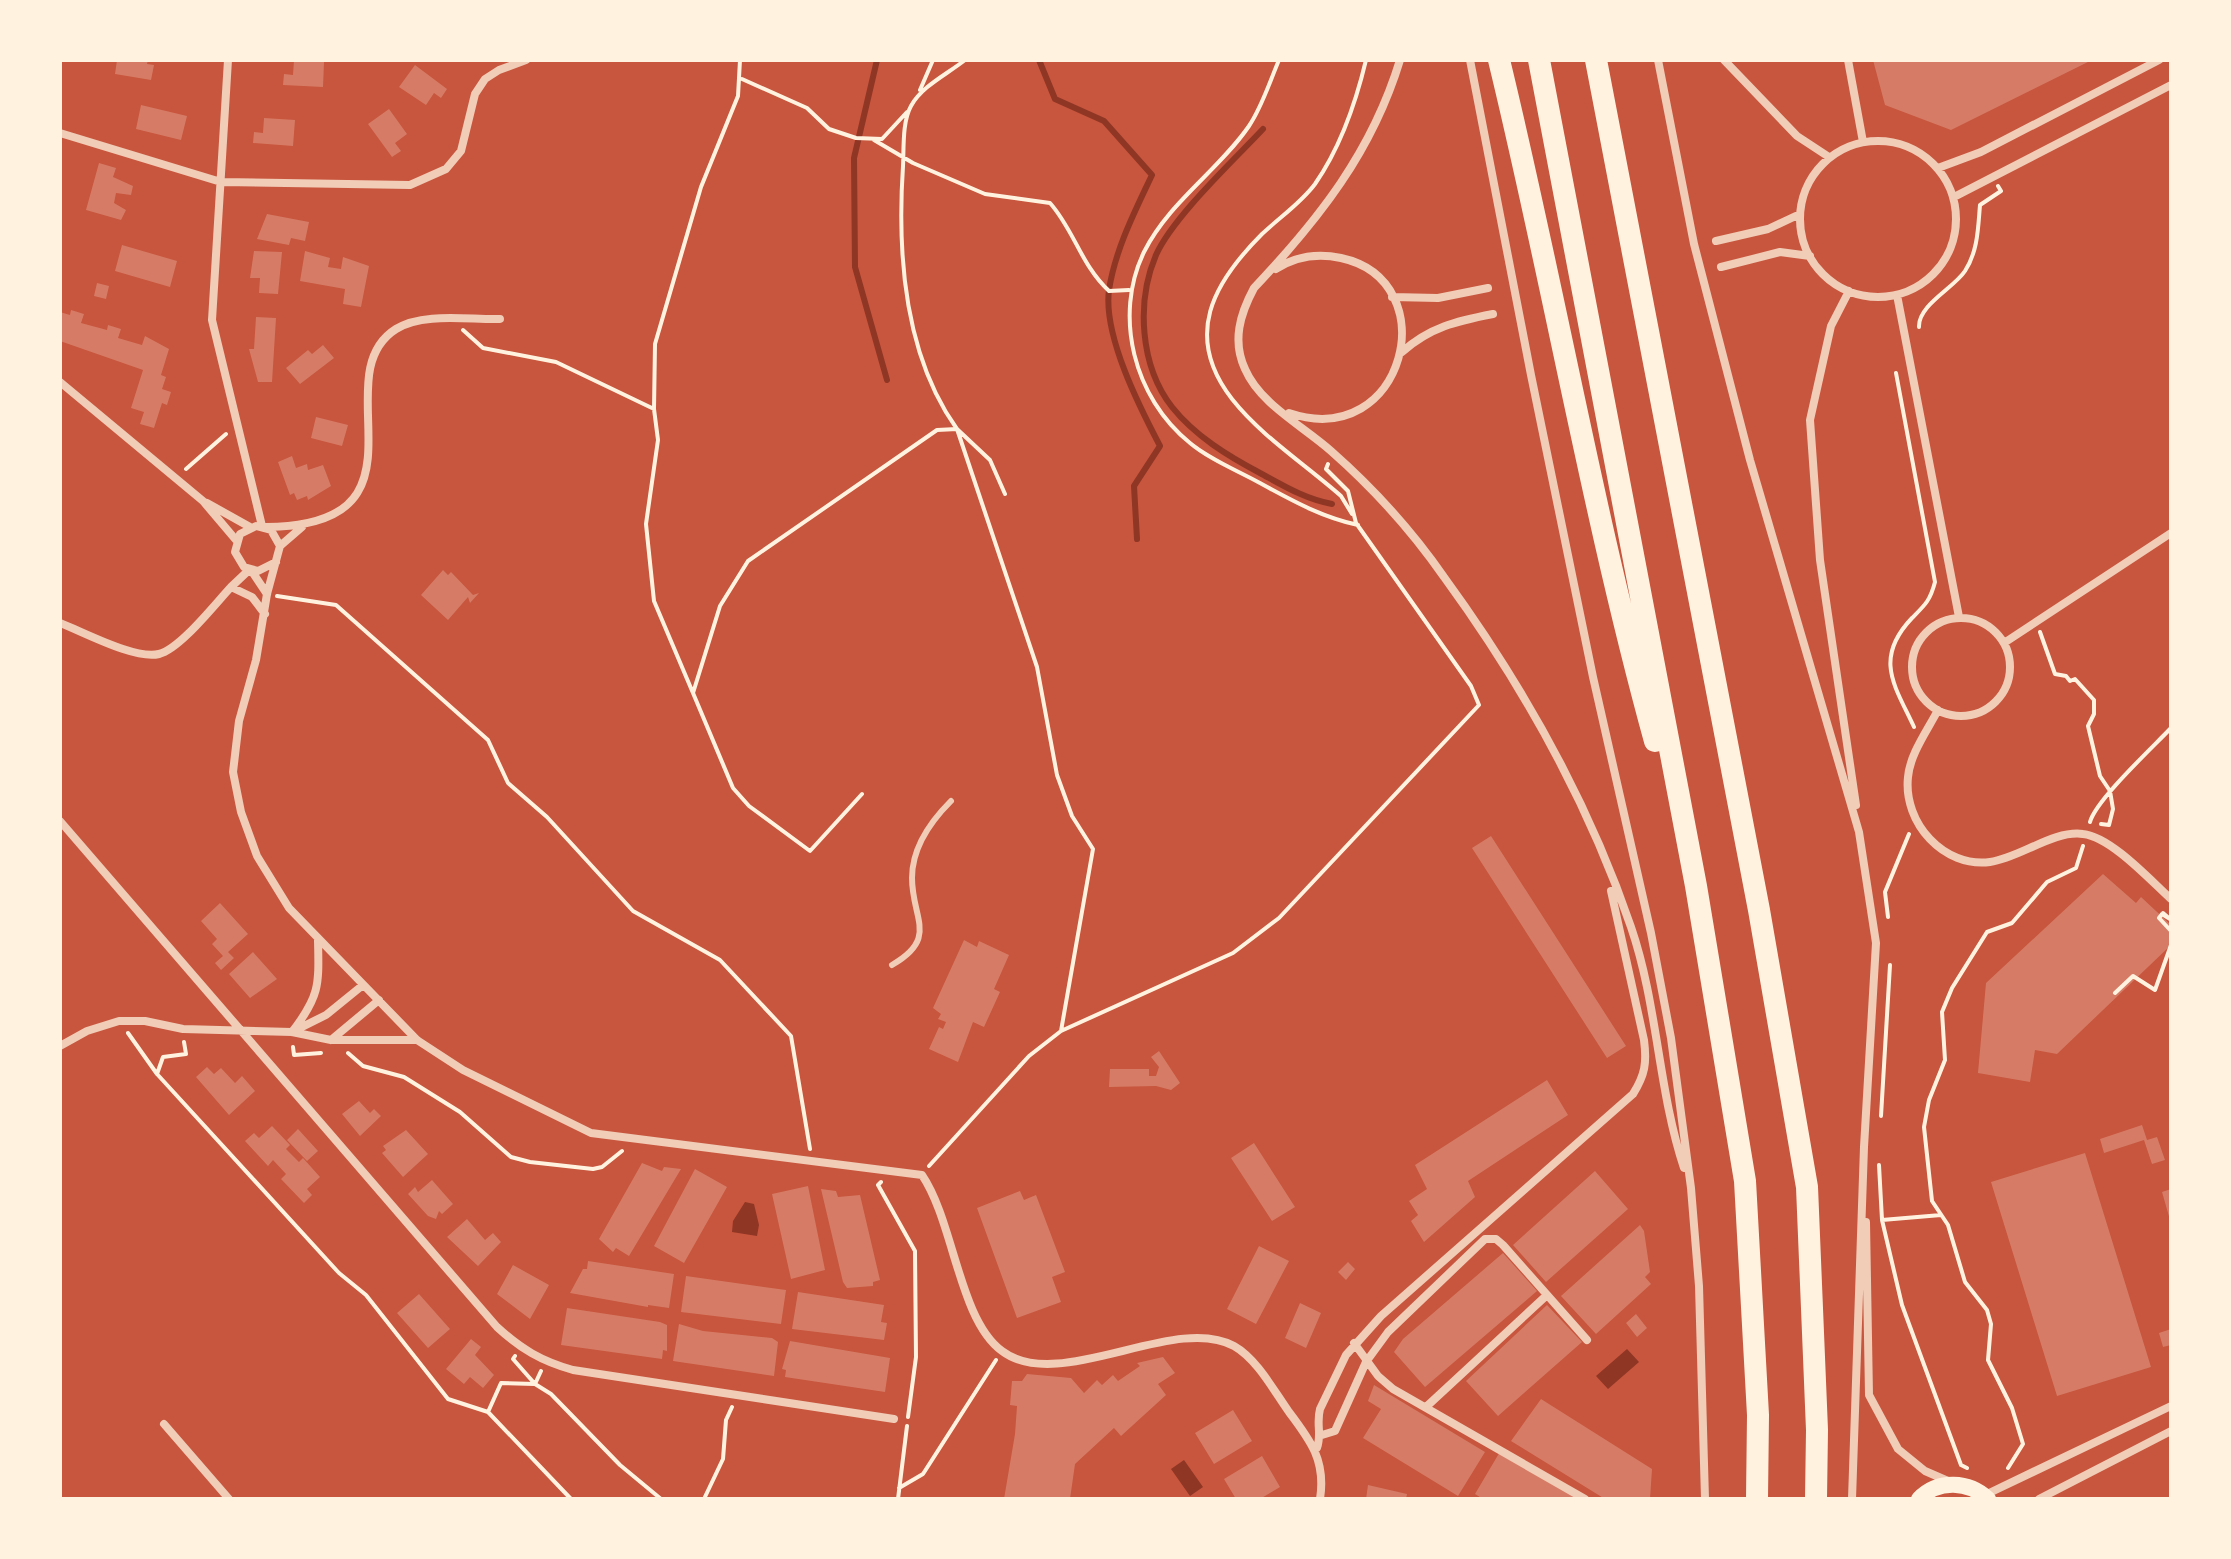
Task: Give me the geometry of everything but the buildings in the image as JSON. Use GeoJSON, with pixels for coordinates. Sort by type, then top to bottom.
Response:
{"type":"FeatureCollection","features":[{"type":"Feature","properties":{"kind":"highway"},"geometry":{"type":"LineString","coordinates":[[1499,60],[1541,232],[1618,607],[1696,886]]}},
{"type":"Feature","properties":{"kind":"highway"},"geometry":{"type":"LineString","coordinates":[[1539,60],[1696,886],[1745,1181],[1758,1415],[1757,1499]]}},
{"type":"Feature","properties":{"kind":"highway"},"geometry":{"type":"LineString","coordinates":[[1596,60],[1759,910],[1807,1187],[1817,1430],[1816,1499]]}},
{"type":"Feature","properties":{"kind":"main road"},"geometry":{"type":"LineString","coordinates":[[1919,1499],[1940,1486],[1957,1484],[1986,1497]]}},
{"type":"Feature","properties":{"kind":"street"},"geometry":{"type":"LineString","coordinates":[[228,60],[212,320],[263,527],[275,535],[280,546]]}},
{"type":"Feature","properties":{"kind":"street"},"geometry":{"type":"LineString","coordinates":[[60,133],[221,182],[410,185],[432,178],[446,169],[461,151],[475,94],[485,79],[526,60]]}},
{"type":"Feature","properties":{"kind":"street"},"geometry":{"type":"LineString","coordinates":[[1400,60],[1370,140],[1344,182],[1244,306],[1239,347],[1253,385],[1333,453],[1425,549],[1500,654],[1552,745],[1631,927],[1642,967],[1671,1128],[1691,1188]]}},
{"type":"Feature","properties":{"kind":"street"},"geometry":{"type":"LineString","coordinates":[[1470,60],[1593,677],[1651,933],[1671,1038],[1691,1188],[1699,1286],[1705,1499]]}},
{"type":"Feature","properties":{"kind":"street"},"geometry":{"type":"LineString","coordinates":[[1658,60],[1694,244],[1750,460],[1859,832]]}},
{"type":"Feature","properties":{"kind":"street"},"geometry":{"type":"LineString","coordinates":[[1724,60],[1797,136],[1829,157]]}},
{"type":"Feature","properties":{"kind":"street"},"geometry":{"type":"LineString","coordinates":[[1848,60],[1863,142]]}},
{"type":"Feature","properties":{"kind":"street"},"geometry":{"type":"LineString","coordinates":[[1938,168],[1981,152],[2159,60]]}},
{"type":"Feature","properties":{"kind":"street"},"geometry":{"type":"LineString","coordinates":[[1954,197],[2171,85]]}},
{"type":"Feature","properties":{"kind":"street"},"geometry":{"type":"LineString","coordinates":[[1891,141],[1917,151],[1938,168],[1954,197],[1957,218],[1946,258],[1933,275],[1897,295],[1873,297],[1849,291],[1828,279],[1810,256],[1802,238],[1800,214],[1809,182],[1829,157],[1863,142],[1891,141]]}},
{"type":"Feature","properties":{"kind":"street"},"geometry":{"type":"LineString","coordinates":[[1716,241],[1768,229],[1800,214]]}},
{"type":"Feature","properties":{"kind":"street"},"geometry":{"type":"LineString","coordinates":[[1721,267],[1780,252],[1810,256]]}},
{"type":"Feature","properties":{"kind":"street"},"geometry":{"type":"LineString","coordinates":[[1268,274],[1285,263],[1325,255],[1364,267],[1392,297],[1400,314],[1402,352],[1395,373],[1383,391],[1358,410],[1327,420],[1305,418],[1284,411]]}},
{"type":"Feature","properties":{"kind":"street"},"geometry":{"type":"LineString","coordinates":[[1392,297],[1438,298],[1488,288]]}},
{"type":"Feature","properties":{"kind":"street"},"geometry":{"type":"LineString","coordinates":[[1849,291],[1831,326],[1810,420],[1820,560],[1876,943],[1864,1147],[1852,1499]]}},
{"type":"Feature","properties":{"kind":"street"},"geometry":{"type":"LineString","coordinates":[[1897,295],[1959,617]]}},
{"type":"Feature","properties":{"kind":"street"},"geometry":{"type":"LineString","coordinates":[[1402,352],[1421,334],[1442,324],[1493,314]]}},
{"type":"Feature","properties":{"kind":"street"},"geometry":{"type":"LineString","coordinates":[[203,501],[250,527],[303,527],[326,519],[359,488],[371,449],[367,380],[371,359],[383,340],[398,328],[415,321],[500,319]]}},
{"type":"Feature","properties":{"kind":"street"},"geometry":{"type":"LineString","coordinates":[[60,382],[203,501],[236,540],[236,557],[267,594]]}},
{"type":"Feature","properties":{"kind":"street"},"geometry":{"type":"LineString","coordinates":[[236,540],[250,527]]}},
{"type":"Feature","properties":{"kind":"street"},"geometry":{"type":"LineString","coordinates":[[303,527],[280,546],[239,721],[233,772],[241,812],[257,856],[289,908],[417,1040],[463,1070],[591,1133],[922,1175],[936,1196],[980,1326],[1002,1352],[1029,1362],[1064,1362],[1184,1340],[1212,1339],[1235,1347],[1259,1371],[1317,1448],[1323,1479],[1320,1499]]}},
{"type":"Feature","properties":{"kind":"street"},"geometry":{"type":"LineString","coordinates":[[2004,643],[2171,533]]}},
{"type":"Feature","properties":{"kind":"street"},"geometry":{"type":"LineString","coordinates":[[60,623],[140,654],[160,654],[176,645],[250,570],[265,570],[276,562]]}},
{"type":"Feature","properties":{"kind":"street"},"geometry":{"type":"LineString","coordinates":[[231,587],[252,597],[265,614]]}},
{"type":"Feature","properties":{"kind":"street"},"geometry":{"type":"LineString","coordinates":[[1959,617],[1985,625],[2004,643],[2010,663],[2007,684],[1996,701],[1978,713],[1958,716],[1938,710],[1921,696],[1912,677],[1913,655],[1922,636],[1938,623],[1959,617]]}},
{"type":"Feature","properties":{"kind":"street"},"geometry":{"type":"LineString","coordinates":[[1938,710],[1914,755],[1908,777],[1916,820],[1929,840],[1967,861],[1987,862],[2011,858],[2075,834],[2087,834],[2109,845],[2171,899]]}},
{"type":"Feature","properties":{"kind":"street"},"geometry":{"type":"LineString","coordinates":[[60,821],[487,1315],[521,1348],[545,1362],[573,1370],[894,1419]]}},
{"type":"Feature","properties":{"kind":"street"},"geometry":{"type":"LineString","coordinates":[[1317,1448],[1322,1435],[1317,1420],[1320,1409],[1354,1343],[1455,1248],[1633,1094],[1643,1078],[1647,1061],[1644,1040],[1604,863]]}},
{"type":"Feature","properties":{"kind":"street"},"geometry":{"type":"LineString","coordinates":[[292,1032],[313,1005],[320,981],[318,940]]}},
{"type":"Feature","properties":{"kind":"street"},"geometry":{"type":"LineString","coordinates":[[292,1032],[326,1015],[363,985]]}},
{"type":"Feature","properties":{"kind":"street"},"geometry":{"type":"LineString","coordinates":[[331,1040],[379,1000]]}},
{"type":"Feature","properties":{"kind":"street"},"geometry":{"type":"LineString","coordinates":[[60,1046],[87,1031],[119,1021],[145,1021],[183,1029],[292,1032],[331,1040],[417,1040]]}},
{"type":"Feature","properties":{"kind":"street"},"geometry":{"type":"LineString","coordinates":[[1864,1147],[1869,1395],[1898,1449],[1925,1471],[1957,1484]]}},
{"type":"Feature","properties":{"kind":"street"},"geometry":{"type":"LineString","coordinates":[[1322,1435],[1335,1431],[1366,1362],[1388,1332],[1485,1239],[1496,1239],[1503,1245],[1587,1340]]}},
{"type":"Feature","properties":{"kind":"street"},"geometry":{"type":"LineString","coordinates":[[1426,1407],[1547,1295]]}},
{"type":"Feature","properties":{"kind":"street"},"geometry":{"type":"LineString","coordinates":[[1354,1343],[1366,1362],[1393,1389],[1585,1499]]}},
{"type":"Feature","properties":{"kind":"street"},"geometry":{"type":"LineString","coordinates":[[1986,1497],[2171,1406]]}},
{"type":"Feature","properties":{"kind":"street"},"geometry":{"type":"LineString","coordinates":[[164,1424],[229,1499]]}},
{"type":"Feature","properties":{"kind":"street"},"geometry":{"type":"LineString","coordinates":[[2039,1499],[2171,1431]]}},
{"type":"Feature","properties":{"kind":"lane"},"geometry":{"type":"LineString","coordinates":[[892,965],[917,945],[921,931],[912,877],[917,851],[930,823],[951,801]]}},
{"type":"Feature","properties":{"kind":"path"},"geometry":{"type":"LineString","coordinates":[[740,60],[742,79],[738,96],[701,187],[655,344],[654,409],[658,440],[646,524],[654,601],[733,788],[749,806],[810,851],[862,794]]}},
{"type":"Feature","properties":{"kind":"path"},"geometry":{"type":"LineString","coordinates":[[742,79],[807,108],[829,129],[874,140],[882,139],[895,128],[920,90],[933,60]]}},
{"type":"Feature","properties":{"kind":"path"},"geometry":{"type":"LineString","coordinates":[[952,71],[953,60]]}},
{"type":"Feature","properties":{"kind":"path"},"geometry":{"type":"LineString","coordinates":[[920,90],[965,60]]}},
{"type":"Feature","properties":{"kind":"path"},"geometry":{"type":"LineString","coordinates":[[1279,60],[1250,125],[1168,215],[1145,250],[1129,290],[1130,336],[1142,379],[1160,412],[1190,444],[1322,517],[1360,526]]}},
{"type":"Feature","properties":{"kind":"path"},"geometry":{"type":"LineString","coordinates":[[929,1166],[1029,1056],[1061,1031],[1233,953],[1279,918],[1479,705],[1471,686],[1341,496],[1233,401],[1217,377],[1207,344],[1210,304],[1226,274],[1315,184],[1357,95],[1366,60]]}},
{"type":"Feature","properties":{"kind":"path"},"geometry":{"type":"LineString","coordinates":[[908,110],[899,249],[913,317],[937,401],[957,429],[990,460],[1005,494]]}},
{"type":"Feature","properties":{"kind":"path"},"geometry":{"type":"LineString","coordinates":[[874,140],[903,157],[985,194],[1050,203],[1062,217],[1077,253],[1101,284],[1109,291],[1129,290]]}},
{"type":"Feature","properties":{"kind":"path"},"geometry":{"type":"LineString","coordinates":[[456,320],[483,348],[556,362],[654,409]]}},
{"type":"Feature","properties":{"kind":"path"},"geometry":{"type":"LineString","coordinates":[[188,471],[185,468],[237,424]]}},
{"type":"Feature","properties":{"kind":"path"},"geometry":{"type":"LineString","coordinates":[[693,693],[720,606],[748,561],[937,430],[957,429]]}},
{"type":"Feature","properties":{"kind":"path"},"geometry":{"type":"LineString","coordinates":[[957,429],[1037,667],[1057,775],[1072,816],[1093,849],[1061,1031]]}},
{"type":"Feature","properties":{"kind":"path"},"geometry":{"type":"LineString","coordinates":[[1333,453],[1326,469],[1348,491],[1355,518]]}},
{"type":"Feature","properties":{"kind":"path"},"geometry":{"type":"LineString","coordinates":[[267,594],[336,605],[488,740],[508,783],[547,817],[633,911],[720,960],[791,1036],[813,1163]]}},
{"type":"Feature","properties":{"kind":"path"},"geometry":{"type":"LineString","coordinates":[[2037,622],[2055,674],[2066,676],[2070,681],[2075,679],[2094,700],[2094,714],[2088,726],[2100,776],[2110,791],[2113,809],[2109,825],[2090,823]]}},
{"type":"Feature","properties":{"kind":"path"},"geometry":{"type":"LineString","coordinates":[[2094,811],[2171,728]]}},
{"type":"Feature","properties":{"kind":"path"},"geometry":{"type":"LineString","coordinates":[[2007,1470],[2023,1444],[2012,1408],[1988,1360],[1991,1324],[1987,1310],[1965,1282],[1948,1225],[1932,1201],[1924,1127],[1929,1100],[1945,1060],[1942,1012],[1952,988],[1987,932],[2012,923],[2047,882],[2076,868],[2087,834]]}},
{"type":"Feature","properties":{"kind":"path"},"geometry":{"type":"LineString","coordinates":[[2163,913],[2170,919],[2162,914],[2159,918],[2171,931]]}},
{"type":"Feature","properties":{"kind":"path"},"geometry":{"type":"LineString","coordinates":[[2115,993],[2133,976],[2155,990],[2171,945]]}},
{"type":"Feature","properties":{"kind":"path"},"geometry":{"type":"LineString","coordinates":[[119,1021],[157,1074],[339,1273],[366,1295],[448,1399],[488,1412],[571,1499]]}},
{"type":"Feature","properties":{"kind":"path"},"geometry":{"type":"LineString","coordinates":[[157,1074],[163,1057],[186,1054],[183,1029]]}},
{"type":"Feature","properties":{"kind":"path"},"geometry":{"type":"LineString","coordinates":[[292,1032],[294,1055],[334,1052]]}},
{"type":"Feature","properties":{"kind":"path"},"geometry":{"type":"LineString","coordinates":[[347,1051],[363,1066],[404,1077],[460,1112],[511,1157],[593,1169],[602,1167],[625,1149]]}},
{"type":"Feature","properties":{"kind":"path"},"geometry":{"type":"LineString","coordinates":[[883,1179],[878,1185],[915,1251],[917,1273],[916,1357],[898,1499]]}},
{"type":"Feature","properties":{"kind":"path"},"geometry":{"type":"LineString","coordinates":[[1882,1220],[1941,1215]]}},
{"type":"Feature","properties":{"kind":"path"},"geometry":{"type":"LineString","coordinates":[[521,1348],[513,1359],[535,1384],[551,1394],[620,1465],[661,1499]]}},
{"type":"Feature","properties":{"kind":"path"},"geometry":{"type":"LineString","coordinates":[[899,1488],[923,1474],[1002,1352]]}},
{"type":"Feature","properties":{"kind":"path"},"geometry":{"type":"LineString","coordinates":[[535,1384],[545,1362]]}},
{"type":"Feature","properties":{"kind":"path"},"geometry":{"type":"LineString","coordinates":[[488,1412],[501,1383],[535,1384]]}},
{"type":"Feature","properties":{"kind":"path"},"geometry":{"type":"LineString","coordinates":[[704,1499],[723,1459],[726,1420],[735,1394]]}},
{"type":"Feature","properties":{"kind":"shaded area"},"geometry":{"type":"Polygon","coordinates":[[[745,1202],[754,1204],[759,1225],[757,1236],[732,1232],[733,1221],[745,1202]]]}},
{"type":"Feature","properties":{"kind":"shaded area"},"geometry":{"type":"Polygon","coordinates":[[[1627,1349],[1639,1362],[1608,1389],[1596,1376],[1627,1349]]]}},
{"type":"Feature","properties":{"kind":"shaded area"},"geometry":{"type":"Polygon","coordinates":[[[1184,1460],[1203,1487],[1190,1496],[1171,1469],[1184,1460]]]}},
{"type":"Feature","properties":{"kind":"waterway"},"geometry":{"type":"LineString","coordinates":[[877,60],[854,158],[855,267],[887,380]]}},
{"type":"Feature","properties":{"kind":"waterway"},"geometry":{"type":"LineString","coordinates":[[1039,60],[1055,99],[1104,121],[1152,175],[1121,246],[1109,290],[1111,328],[1117,349],[1160,446],[1134,486],[1137,539]]}},
{"type":"Feature","properties":{"kind":"waterway"},"geometry":{"type":"LineString","coordinates":[[1263,129],[1189,207],[1164,240],[1150,273],[1144,333],[1153,373],[1161,391],[1181,417],[1236,460],[1286,487],[1332,504]]}}]}
